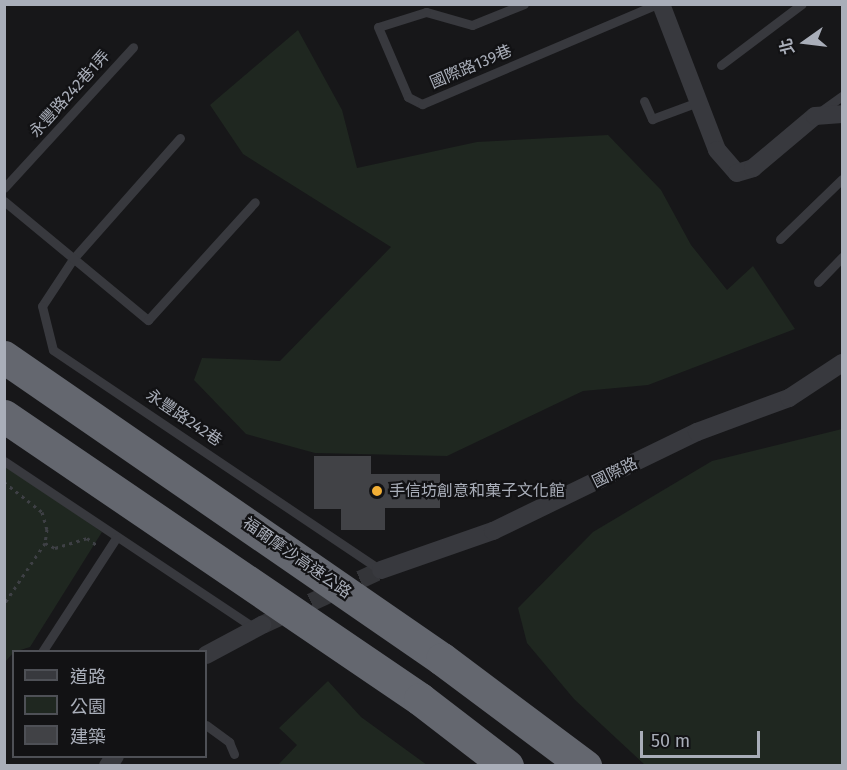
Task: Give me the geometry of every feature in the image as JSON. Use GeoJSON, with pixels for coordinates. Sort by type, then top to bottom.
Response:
{"type":"FeatureCollection","features":[{"type":"Feature","properties":{"kind":"highway","name":"福爾摩沙高速公路"},"geometry":{"type":"LineString","coordinates":[[4,357],[442,659],[585,765]]}},
{"type":"Feature","properties":{"kind":"highway"},"geometry":{"type":"LineString","coordinates":[[4,416],[420,699],[507,765]]}},
{"type":"Feature","properties":{"kind":"street"},"geometry":{"type":"LineString","coordinates":[[660,4],[717,150],[737,173],[753,168],[815,116],[843,114]]}},
{"type":"Feature","properties":{"kind":"street","name":"國際路"},"geometry":{"type":"LineString","coordinates":[[381,570],[493,531],[697,432],[789,398],[843,363]]}},
{"type":"Feature","properties":{"kind":"street"},"geometry":{"type":"LineString","coordinates":[[207,654],[258,626]]}},
{"type":"Feature","properties":{"kind":"lane","name":"國際路139巷"},"geometry":{"type":"LineString","coordinates":[[524,4],[472,25],[426,12],[378,27],[408,97],[422,104],[660,4]]}},
{"type":"Feature","properties":{"kind":"lane"},"geometry":{"type":"LineString","coordinates":[[722,65],[802,4]]}},
{"type":"Feature","properties":{"kind":"lane","name":"永豐路242巷1弄"},"geometry":{"type":"LineString","coordinates":[[4,188],[133,47]]}},
{"type":"Feature","properties":{"kind":"lane"},"geometry":{"type":"LineString","coordinates":[[815,116],[843,96]]}},
{"type":"Feature","properties":{"kind":"lane"},"geometry":{"type":"LineString","coordinates":[[644,101],[652,119],[698,102]]}},
{"type":"Feature","properties":{"kind":"lane","name":"永豐路242巷"},"geometry":{"type":"LineString","coordinates":[[180,138],[73,260],[42,306],[53,350],[381,570]]}},
{"type":"Feature","properties":{"kind":"lane"},"geometry":{"type":"LineString","coordinates":[[780,239],[843,179]]}},
{"type":"Feature","properties":{"kind":"lane"},"geometry":{"type":"LineString","coordinates":[[4,201],[148,320],[255,202]]}},
{"type":"Feature","properties":{"kind":"lane"},"geometry":{"type":"LineString","coordinates":[[818,282],[843,257]]}},
{"type":"Feature","properties":{"kind":"lane"},"geometry":{"type":"LineString","coordinates":[[4,461],[116,538],[258,626]]}},
{"type":"Feature","properties":{"kind":"lane"},"geometry":{"type":"LineString","coordinates":[[43,650],[116,538]]}},
{"type":"Feature","properties":{"kind":"lane"},"geometry":{"type":"LineString","coordinates":[[207,726],[229,742],[234,754]]}},
{"type":"Feature","properties":{"kind":"path"},"geometry":{"type":"LineString","coordinates":[[4,482],[42,512],[45,543],[4,604]]}},
{"type":"Feature","properties":{"kind":"path"},"geometry":{"type":"LineString","coordinates":[[45,543],[55,548],[87,538],[106,553]]}},
{"type":"Feature","properties":{"kind":"green space"},"geometry":{"type":"Polygon","coordinates":[[[298,30],[342,110],[357,168],[477,142],[608,135],[661,190],[691,245],[727,290],[753,266],[795,329],[648,385],[583,391],[447,456],[315,453],[246,434],[194,380],[202,358],[280,361],[391,247],[243,154],[210,105],[298,30]]]}},
{"type":"Feature","properties":{"kind":"green space"},"geometry":{"type":"Polygon","coordinates":[[[842,429],[842,765],[645,765],[574,699],[527,643],[518,608],[593,532],[712,461],[842,429]]]}},
{"type":"Feature","properties":{"kind":"green space"},"geometry":{"type":"Polygon","coordinates":[[[5,465],[102,532],[30,647],[12,650],[12,654],[5,662],[5,465]]]}},
{"type":"Feature","properties":{"kind":"green space"},"geometry":{"type":"Polygon","coordinates":[[[328,681],[361,717],[427,765],[278,765],[297,745],[279,728],[328,681]]]}},
{"type":"Feature","properties":{"kind":"building","name":"手信坊創意和菓子文化館"},"geometry":{"type":"Polygon","coordinates":[[[314,456],[371,456],[371,474],[440,474],[440,508],[385,508],[385,530],[341,530],[341,509],[314,509],[314,456]]]}},
{"type":"Feature","properties":{"kind":"tunnel"},"geometry":{"type":"LineString","coordinates":[[262,625],[381,570]]}},
{"type":"Feature","properties":{"kind":"place","name":"手信坊創意和菓子文化館"},"geometry":{"type":"Point","coordinates":[377,491]}}]}
